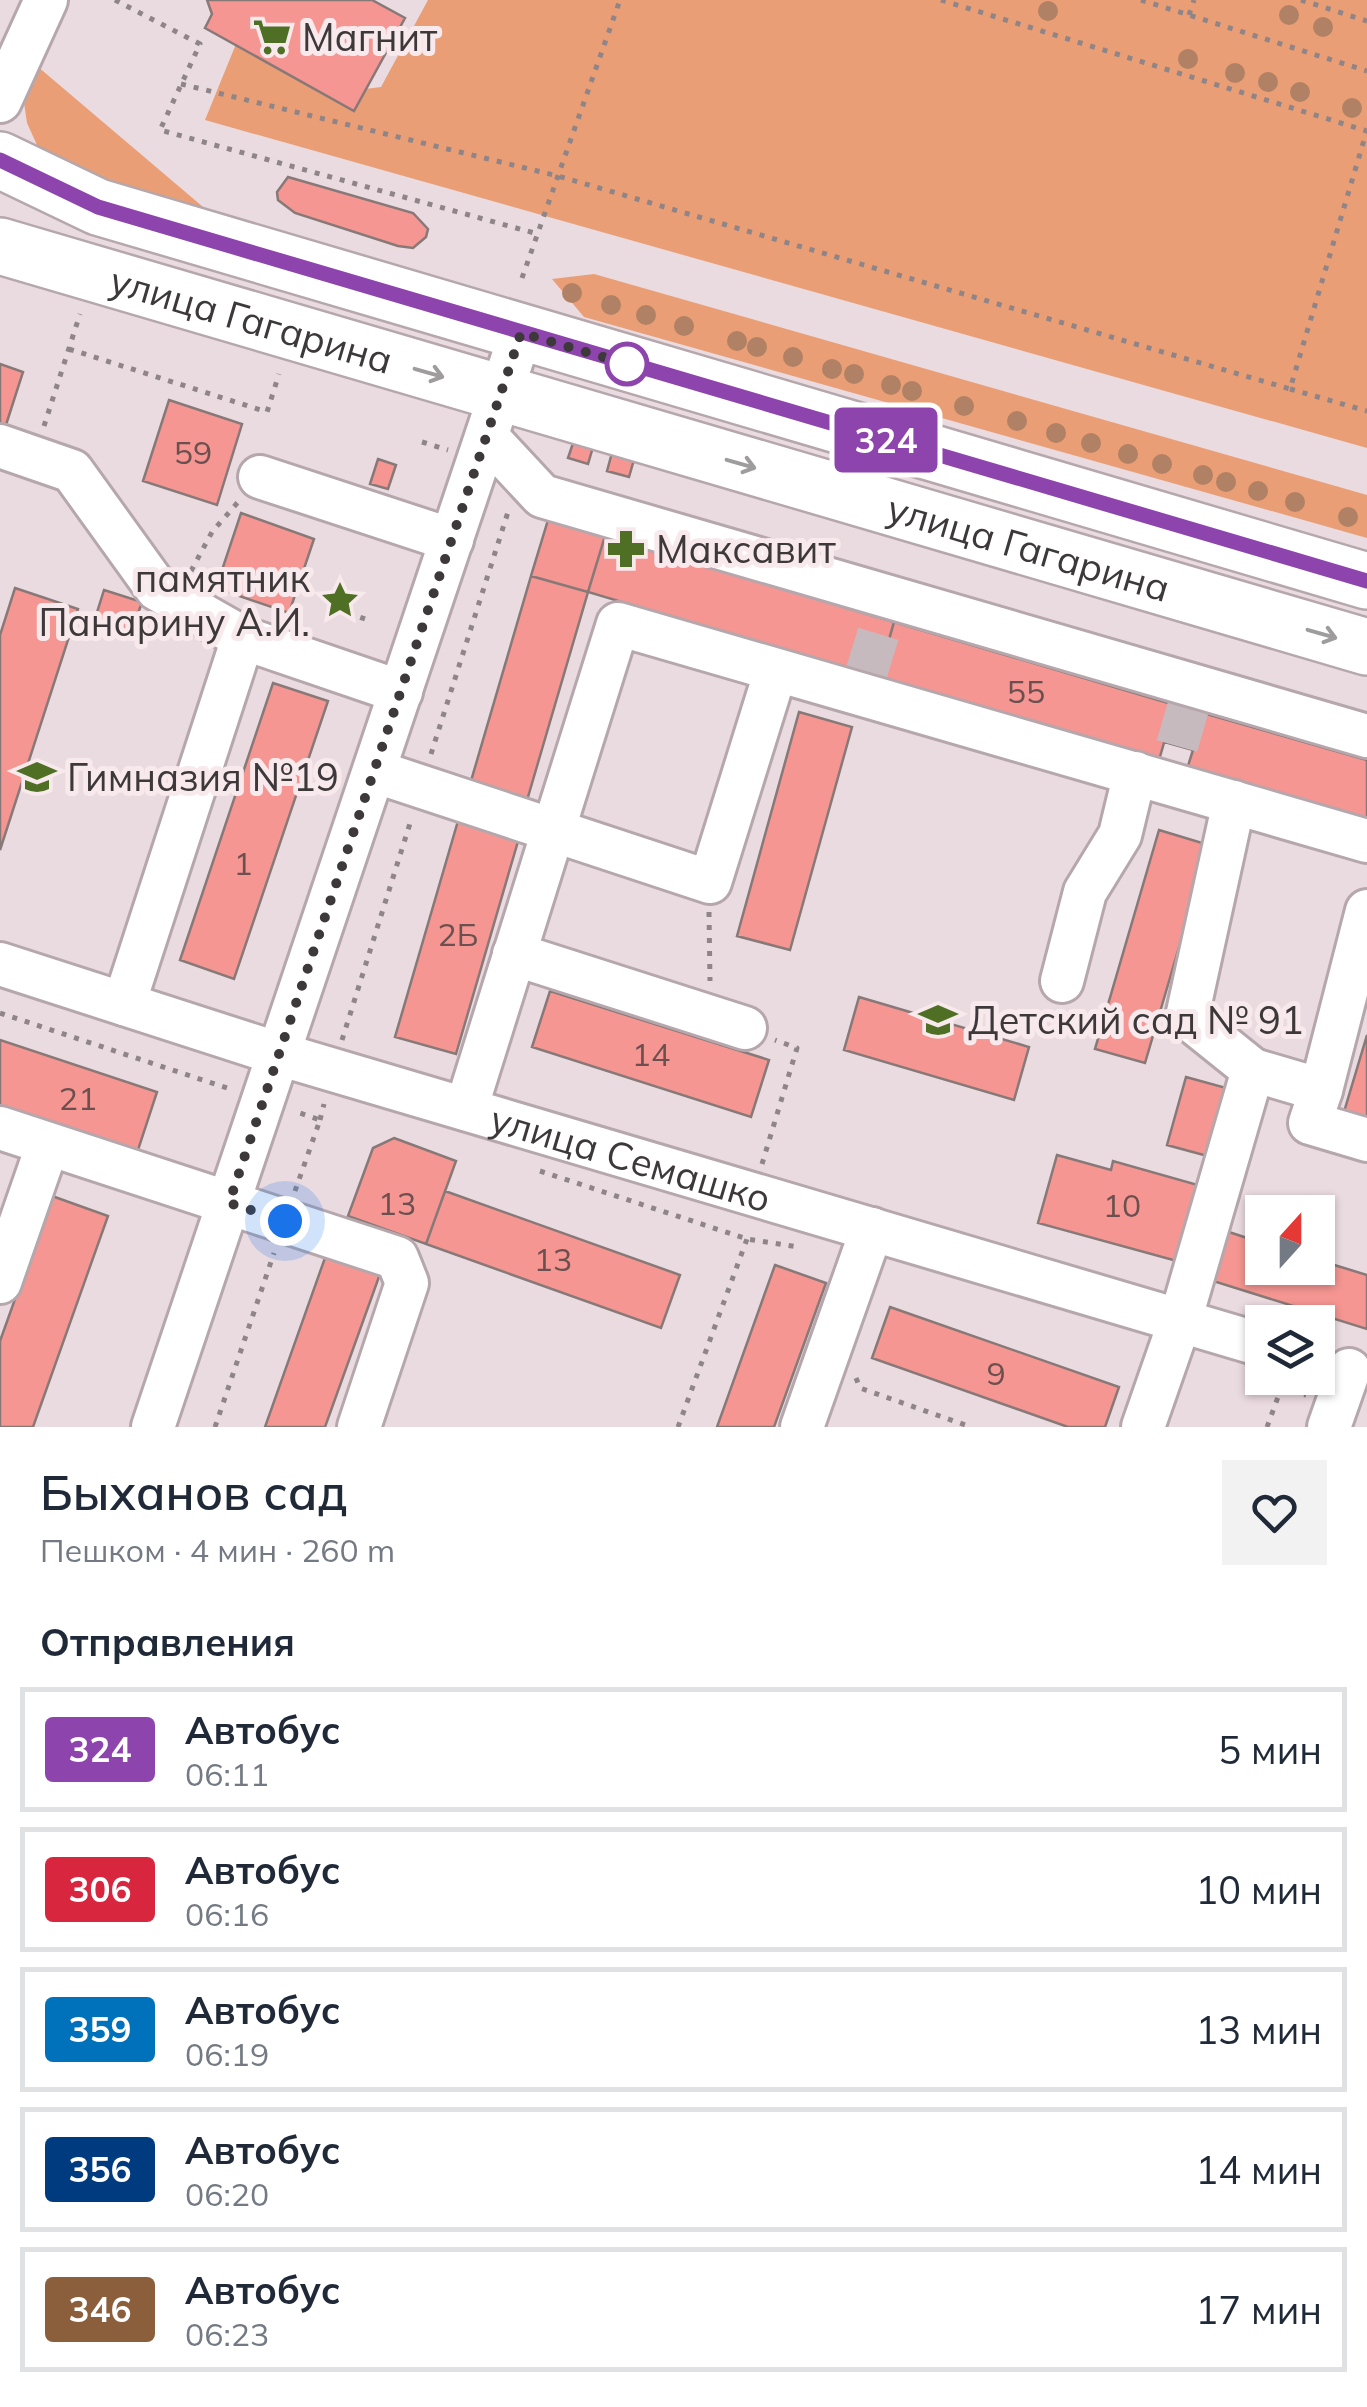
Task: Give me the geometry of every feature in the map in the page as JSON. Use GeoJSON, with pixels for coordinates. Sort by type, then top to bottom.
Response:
{"type":"FeatureCollection","features":[{"type":"Feature","properties":{"kind":"main road","name":"улица Гагарина"},"geometry":{"type":"LineString","coordinates":[[0,160],[98,207],[1367,581]]}},
{"type":"Feature","properties":{"kind":"main road","name":"улица Гагарина"},"geometry":{"type":"LineString","coordinates":[[0,246],[481,428],[1260,616],[1367,647]]}},
{"type":"Feature","properties":{"kind":"main road"},"geometry":{"type":"LineString","coordinates":[[1260,616],[1240,600],[1236,575],[1253,555],[1279,556]]}},
{"type":"Feature","properties":{"kind":"street"},"geometry":{"type":"LineString","coordinates":[[0,101],[26,25]]}},
{"type":"Feature","properties":{"kind":"street"},"geometry":{"type":"LineString","coordinates":[[153,1427],[452,540],[481,428],[521,333]]}},
{"type":"Feature","properties":{"kind":"street"},"geometry":{"type":"LineString","coordinates":[[481,428],[542,496],[886,608],[1172,739],[1234,802],[1367,841]]}},
{"type":"Feature","properties":{"kind":"street"},"geometry":{"type":"LineString","coordinates":[[17,452],[72,471],[157,589],[243,638],[401,692]]}},
{"type":"Feature","properties":{"kind":"street"},"geometry":{"type":"LineString","coordinates":[[260,477],[452,540]]}},
{"type":"Feature","properties":{"kind":"street"},"geometry":{"type":"LineString","coordinates":[[466,1109],[618,624],[776,670],[1172,739],[1367,736]]}},
{"type":"Feature","properties":{"kind":"street"},"geometry":{"type":"LineString","coordinates":[[124,1004],[243,638]]}},
{"type":"Feature","properties":{"kind":"street"},"geometry":{"type":"LineString","coordinates":[[374,771],[710,882],[776,670]]}},
{"type":"Feature","properties":{"kind":"street"},"geometry":{"type":"LineString","coordinates":[[1062,981],[1085,892],[1172,739]]}},
{"type":"Feature","properties":{"kind":"street"},"geometry":{"type":"LineString","coordinates":[[1234,802],[1188,1018],[1252,1070],[1320,1090]]}},
{"type":"Feature","properties":{"kind":"street"},"geometry":{"type":"LineString","coordinates":[[1367,911],[1310,1123],[1367,1140]]}},
{"type":"Feature","properties":{"kind":"street"},"geometry":{"type":"LineString","coordinates":[[514,954],[744,1028]]}},
{"type":"Feature","properties":{"kind":"street","name":"улица Семашко"},"geometry":{"type":"LineString","coordinates":[[0,964],[279,1054],[1245,1340]]}},
{"type":"Feature","properties":{"kind":"street"},"geometry":{"type":"LineString","coordinates":[[1143,1427],[1180,1320],[1252,1070]]}},
{"type":"Feature","properties":{"kind":"street"},"geometry":{"type":"LineString","coordinates":[[0,1128],[397,1258],[406,1282],[359,1427]]}},
{"type":"Feature","properties":{"kind":"street"},"geometry":{"type":"LineString","coordinates":[[0,1282],[48,1144]]}},
{"type":"Feature","properties":{"kind":"street"},"geometry":{"type":"LineString","coordinates":[[802,1427],[872,1230]]}},
{"type":"Feature","properties":{"kind":"street"},"geometry":{"type":"LineString","coordinates":[[1329,1427],[1344,1369]]}},
{"type":"Feature","properties":{"kind":"path"},"geometry":{"type":"LineString","coordinates":[[115,0],[200,44],[160,130],[538,234]]}},
{"type":"Feature","properties":{"kind":"path"},"geometry":{"type":"LineString","coordinates":[[522,278],[620,0]]}},
{"type":"Feature","properties":{"kind":"path"},"geometry":{"type":"LineString","coordinates":[[940,0],[1367,130],[1290,389]]}},
{"type":"Feature","properties":{"kind":"path"},"geometry":{"type":"LineString","coordinates":[[1140,0],[1367,70]]}},
{"type":"Feature","properties":{"kind":"path"},"geometry":{"type":"LineString","coordinates":[[1189,15],[1194,0]]}},
{"type":"Feature","properties":{"kind":"path"},"geometry":{"type":"LineString","coordinates":[[1301,0],[1367,21]]}},
{"type":"Feature","properties":{"kind":"path"},"geometry":{"type":"LineString","coordinates":[[181,84],[558,176],[1367,411]]}},
{"type":"Feature","properties":{"kind":"path"},"geometry":{"type":"LineString","coordinates":[[17,452],[69,349],[80,314]]}},
{"type":"Feature","properties":{"kind":"path"},"geometry":{"type":"LineString","coordinates":[[69,349],[266,412],[279,374]]}},
{"type":"Feature","properties":{"kind":"path"},"geometry":{"type":"LineString","coordinates":[[422,442],[481,428]]}},
{"type":"Feature","properties":{"kind":"path"},"geometry":{"type":"LineString","coordinates":[[157,589],[184,584],[212,532],[260,477]]}},
{"type":"Feature","properties":{"kind":"path"},"geometry":{"type":"LineString","coordinates":[[348,613],[368,620]]}},
{"type":"Feature","properties":{"kind":"path"},"geometry":{"type":"LineString","coordinates":[[678,1427],[747,1239]]}},
{"type":"Feature","properties":{"kind":"path"},"geometry":{"type":"LineString","coordinates":[[860,1388],[972,1427]]}},
{"type":"Feature","properties":{"kind":"path"},"geometry":{"type":"LineString","coordinates":[[1267,1427],[1279,1395]]}},
{"type":"Feature","properties":{"kind":"shaded area"},"geometry":{"type":"Polygon","coordinates":[[[428,0],[1367,0],[1367,448],[205,120],[236,44],[341,92],[381,87],[428,0]]]}},
{"type":"Feature","properties":{"kind":"shaded area"},"geometry":{"type":"Polygon","coordinates":[[[37,66],[229,229],[58,168],[37,145],[27,123],[23,96],[37,66]]]}},
{"type":"Feature","properties":{"kind":"shaded area"},"geometry":{"type":"Polygon","coordinates":[[[594,274],[1367,495],[1367,538],[584,317],[552,279],[594,274]]]}},
{"type":"Feature","properties":{"kind":"building"},"geometry":{"type":"Polygon","coordinates":[[[207,0],[372,0],[405,18],[354,111],[205,28],[212,14],[207,0]]]}},
{"type":"Feature","properties":{"kind":"building"},"geometry":{"type":"Polygon","coordinates":[[[288,177],[413,213],[428,229],[426,237],[413,248],[398,246],[295,213],[278,200],[277,192],[288,177]]]}},
{"type":"Feature","properties":{"kind":"building"},"geometry":{"type":"Polygon","coordinates":[[[0,364],[23,372],[5,428],[0,426],[0,364]]]}},
{"type":"Feature","properties":{"kind":"building"},"geometry":{"type":"Polygon","coordinates":[[[169,400],[242,424],[217,505],[143,481],[169,400]]]}},
{"type":"Feature","properties":{"kind":"building"},"geometry":{"type":"Polygon","coordinates":[[[574,440],[593,447],[588,464],[568,458],[574,440]]]}},
{"type":"Feature","properties":{"kind":"building"},"geometry":{"type":"Polygon","coordinates":[[[613,449],[635,456],[629,477],[607,471],[613,449]]]}},
{"type":"Feature","properties":{"kind":"building"},"geometry":{"type":"Polygon","coordinates":[[[378,459],[396,465],[388,489],[370,484],[378,459]]]}},
{"type":"Feature","properties":{"kind":"building"},"geometry":{"type":"Polygon","coordinates":[[[241,513],[314,539],[289,613],[216,588],[241,513]]]}},
{"type":"Feature","properties":{"kind":"building"},"geometry":{"type":"Polygon","coordinates":[[[548,520],[605,536],[588,592],[531,576],[548,520]]]}},
{"type":"Feature","properties":{"kind":"building"},"geometry":{"type":"Polygon","coordinates":[[[605,536],[894,622],[878,678],[588,592],[605,536]]]}},
{"type":"Feature","properties":{"kind":"building"},"geometry":{"type":"Polygon","coordinates":[[[531,576],[588,592],[523,814],[466,798],[531,576]]]}},
{"type":"Feature","properties":{"kind":"building"},"geometry":{"type":"Polygon","coordinates":[[[15,588],[78,609],[0,850],[0,635],[15,588]]]}},
{"type":"Feature","properties":{"kind":"building"},"geometry":{"type":"Polygon","coordinates":[[[104,590],[142,602],[131,634],[94,622],[104,590]]]}},
{"type":"Feature","properties":{"kind":"building"},"geometry":{"type":"Polygon","coordinates":[[[894,622],[1175,705],[1159,760],[878,678],[894,622]]]}},
{"type":"Feature","properties":{"kind":"building"},"geometry":{"type":"Polygon","coordinates":[[[273,683],[328,701],[234,979],[180,960],[273,683]]]}},
{"type":"Feature","properties":{"kind":"building"},"geometry":{"type":"Polygon","coordinates":[[[1175,705],[1367,760],[1367,821],[1187,769],[1193,750],[1164,742],[1175,705]]]}},
{"type":"Feature","properties":{"kind":"building"},"geometry":{"type":"Polygon","coordinates":[[[799,712],[852,727],[790,950],[737,936],[799,712]]]}},
{"type":"Feature","properties":{"kind":"building"},"geometry":{"type":"Polygon","coordinates":[[[460,814],[521,831],[456,1054],[395,1037],[460,814]]]}},
{"type":"Feature","properties":{"kind":"building"},"geometry":{"type":"Polygon","coordinates":[[[1159,830],[1209,845],[1145,1063],[1095,1049],[1159,830]]]}},
{"type":"Feature","properties":{"kind":"building"},"geometry":{"type":"Polygon","coordinates":[[[550,991],[769,1060],[751,1117],[532,1047],[550,991]]]}},
{"type":"Feature","properties":{"kind":"building"},"geometry":{"type":"Polygon","coordinates":[[[859,997],[1029,1047],[1014,1100],[844,1050],[859,997]]]}},
{"type":"Feature","properties":{"kind":"building"},"geometry":{"type":"Polygon","coordinates":[[[1367,1035],[1367,1119],[1344,1112],[1367,1035]]]}},
{"type":"Feature","properties":{"kind":"building"},"geometry":{"type":"Polygon","coordinates":[[[0,1040],[157,1092],[138,1150],[0,1105],[0,1040]]]}},
{"type":"Feature","properties":{"kind":"building"},"geometry":{"type":"Polygon","coordinates":[[[1186,1077],[1230,1089],[1211,1157],[1167,1145],[1186,1077]]]}},
{"type":"Feature","properties":{"kind":"building"},"geometry":{"type":"Polygon","coordinates":[[[394,1138],[456,1161],[426,1244],[348,1216],[373,1148],[394,1138]]]}},
{"type":"Feature","properties":{"kind":"building"},"geometry":{"type":"Polygon","coordinates":[[[1057,1155],[1111,1170],[1113,1161],[1205,1187],[1184,1263],[1038,1223],[1057,1155]]]}},
{"type":"Feature","properties":{"kind":"building"},"geometry":{"type":"Polygon","coordinates":[[[445,1191],[680,1275],[661,1328],[426,1244],[445,1191]]]}},
{"type":"Feature","properties":{"kind":"building"},"geometry":{"type":"Polygon","coordinates":[[[52,1196],[108,1216],[33,1427],[0,1427],[0,1341],[52,1196]]]}},
{"type":"Feature","properties":{"kind":"building"},"geometry":{"type":"Polygon","coordinates":[[[1229,1232],[1245,1237],[1245,1285],[1335,1285],[1335,1265],[1367,1275],[1367,1329],[1335,1319],[1335,1305],[1290,1305],[1213,1281],[1229,1232]]]}},
{"type":"Feature","properties":{"kind":"building"},"geometry":{"type":"Polygon","coordinates":[[[326,1255],[380,1274],[325,1427],[265,1427],[326,1255]]]}},
{"type":"Feature","properties":{"kind":"building"},"geometry":{"type":"Polygon","coordinates":[[[775,1265],[826,1283],[774,1427],[717,1427],[775,1265]]]}},
{"type":"Feature","properties":{"kind":"building"},"geometry":{"type":"Polygon","coordinates":[[[890,1307],[1119,1387],[1105,1427],[1068,1427],[872,1358],[890,1307]]]}},
{"type":"Feature","properties":{"kind":"tunnel"},"geometry":{"type":"LineString","coordinates":[[866,674],[883,619]]}},
{"type":"Feature","properties":{"kind":"tunnel"},"geometry":{"type":"LineString","coordinates":[[1177,746],[1188,708]]}},
{"type":"Feature","properties":{"kind":"bus line","name":"324"},"geometry":{"type":"LineString","coordinates":[[0,160],[98,207],[1367,581]]}},
{"type":"Feature","properties":{"kind":"place","name":"Магнит"},"geometry":{"type":"Point","coordinates":[272,37]}},
{"type":"Feature","properties":{"kind":"place","name":"Максавит"},"geometry":{"type":"Point","coordinates":[626,549]}},
{"type":"Feature","properties":{"kind":"place","name":"памятник Панарину А.И."},"geometry":{"type":"Point","coordinates":[340,600]}},
{"type":"Feature","properties":{"kind":"place","name":"Гимназия №19"},"geometry":{"type":"Point","coordinates":[37,777]}},
{"type":"Feature","properties":{"kind":"place","name":"Детский сад № 91"},"geometry":{"type":"Point","coordinates":[938,1020]}},
{"type":"Feature","properties":{"kind":"route"},"geometry":{"type":"LineString","coordinates":[[285,1221],[229,1203],[521,333],[627,364]]}}]}
